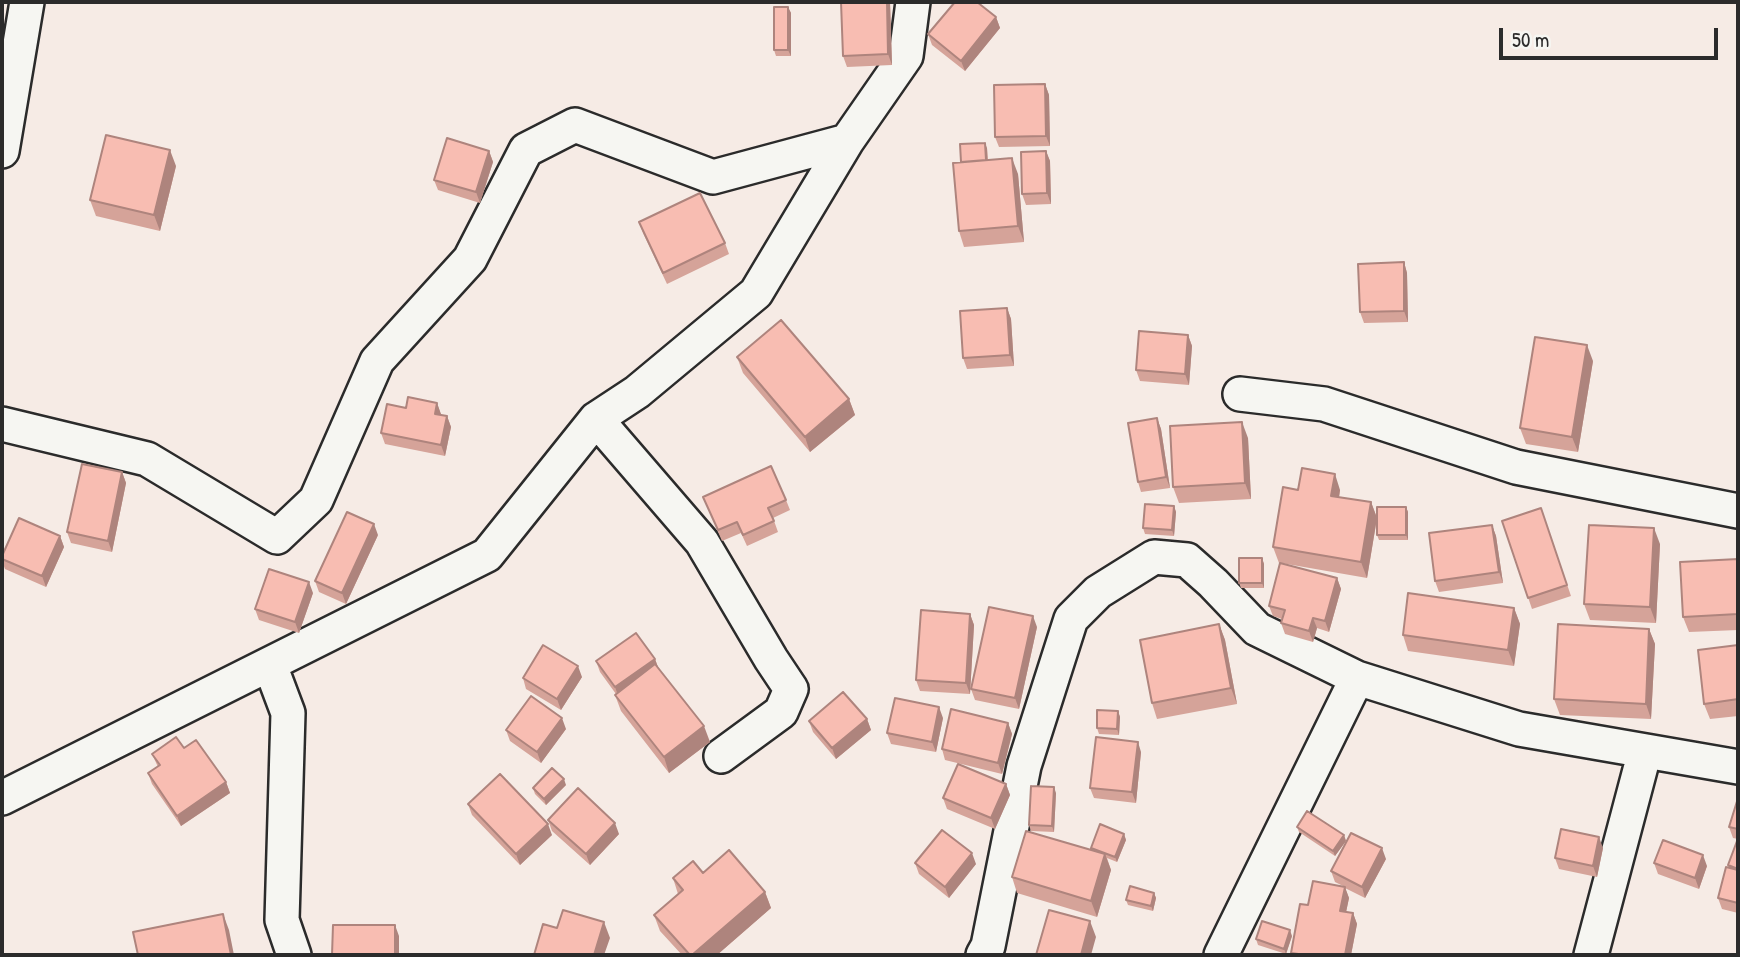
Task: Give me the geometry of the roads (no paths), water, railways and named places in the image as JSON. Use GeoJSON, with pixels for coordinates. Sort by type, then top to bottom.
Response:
{"type":"FeatureCollection","features":[{"type":"Feature","properties":{"kind":"street"},"geometry":{"type":"LineString","coordinates":[[2,151],[27,2]]}},
{"type":"Feature","properties":{"kind":"street"},"geometry":{"type":"LineString","coordinates":[[2,798],[487,555],[596,419],[636,392],[756,293],[848,141],[906,56],[913,2]]}},
{"type":"Feature","properties":{"kind":"street"},"geometry":{"type":"LineString","coordinates":[[2,424],[147,459],[277,537],[316,500],[377,361],[470,259],[526,150],[575,125],[713,177],[848,141]]}},
{"type":"Feature","properties":{"kind":"street"},"geometry":{"type":"LineString","coordinates":[[1240,394],[1324,404],[1516,467],[1738,511]]}},
{"type":"Feature","properties":{"kind":"street"},"geometry":{"type":"LineString","coordinates":[[596,419],[702,542],[771,659],[792,688],[781,712],[720,756]]}},
{"type":"Feature","properties":{"kind":"street"},"geometry":{"type":"LineString","coordinates":[[983,955],[988,946],[1024,766],[1071,619],[1098,592],[1154,557],[1187,560],[1257,629],[1357,678],[1519,729],[1738,767]]}},
{"type":"Feature","properties":{"kind":"street"},"geometry":{"type":"LineString","coordinates":[[270,665],[288,713],[282,920],[294,955]]}},
{"type":"Feature","properties":{"kind":"street"},"geometry":{"type":"LineString","coordinates":[[1221,955],[1357,678]]}},
{"type":"Feature","properties":{"kind":"street"},"geometry":{"type":"LineString","coordinates":[[1591,955],[1645,751]]}}]}
